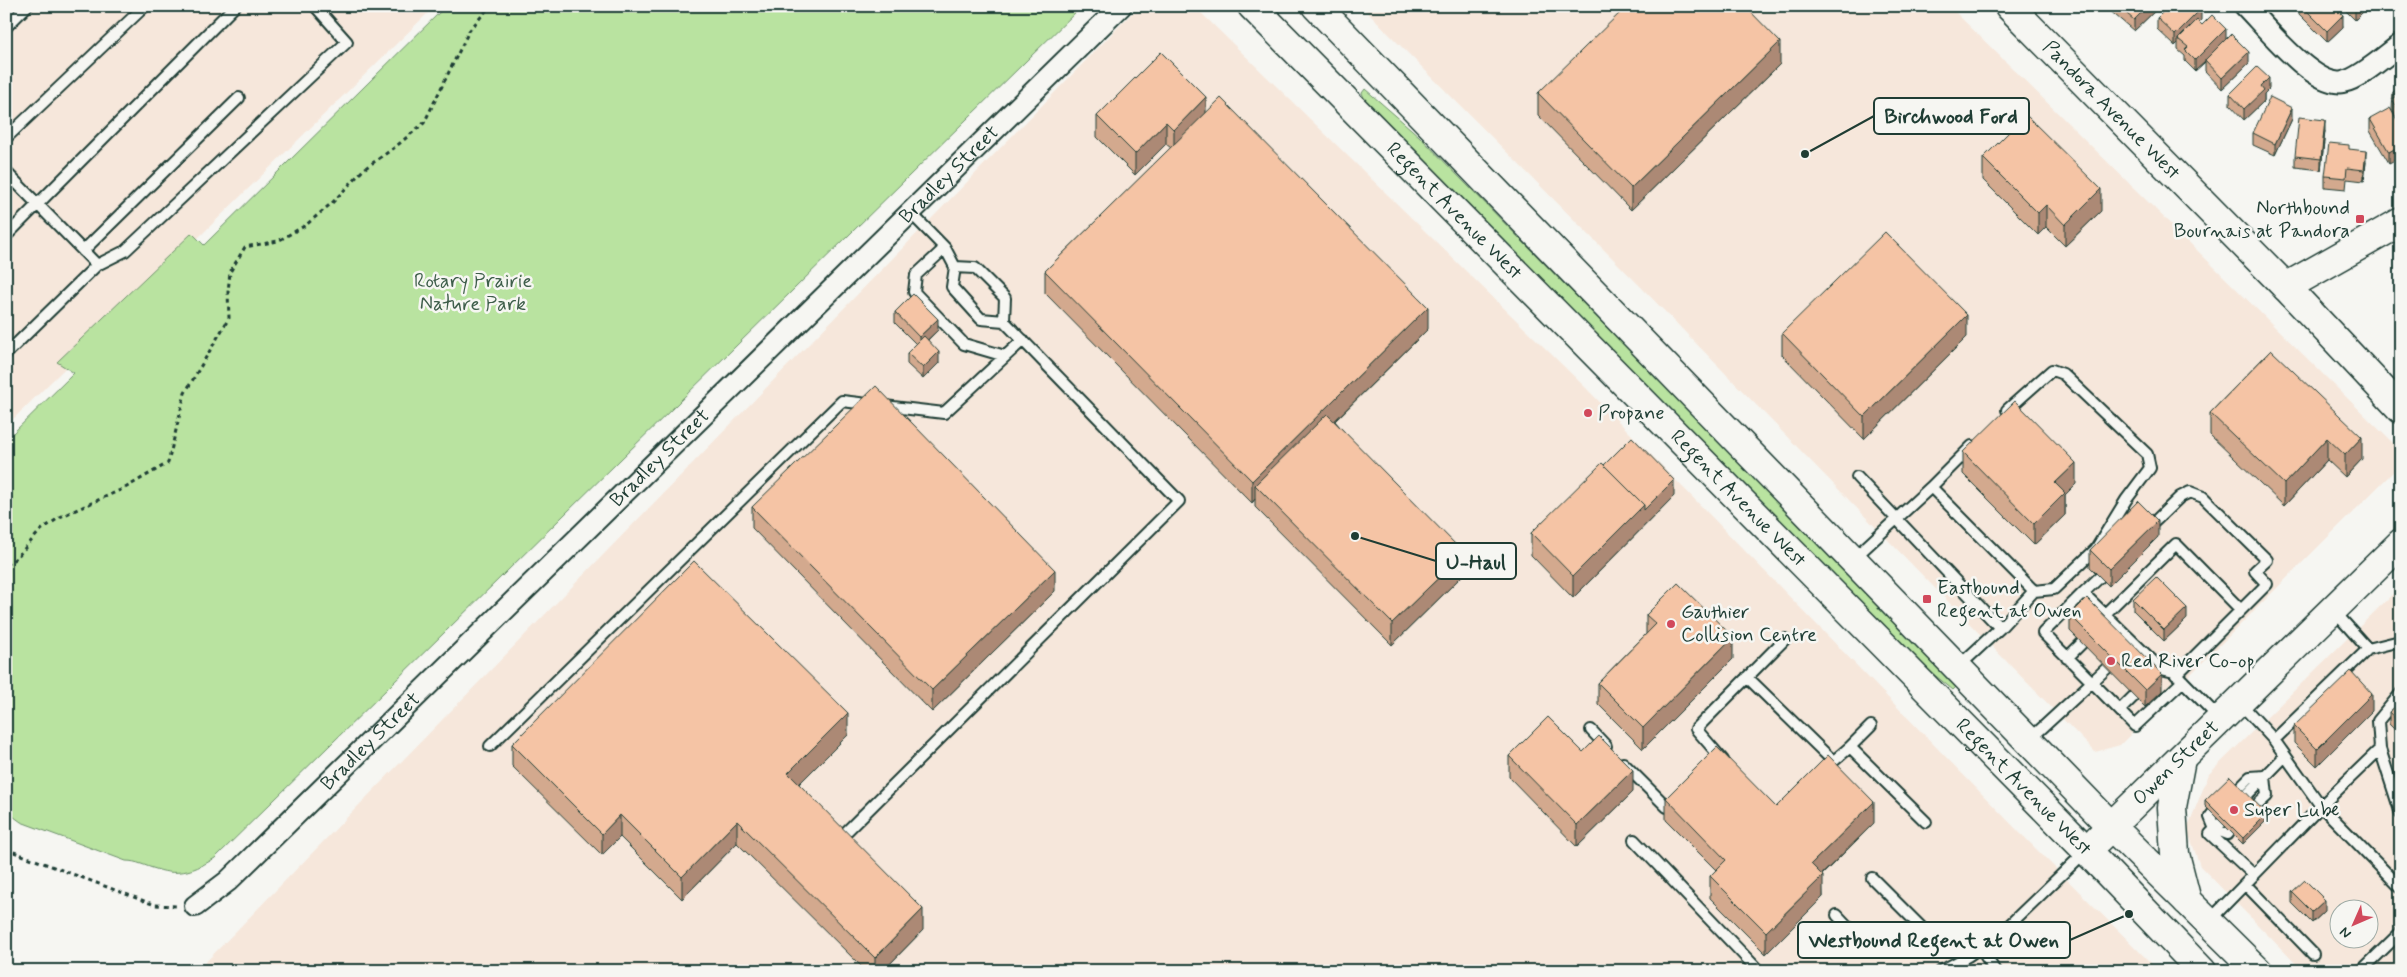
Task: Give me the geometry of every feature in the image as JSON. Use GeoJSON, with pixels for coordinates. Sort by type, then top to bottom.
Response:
{"type":"FeatureCollection","features":[{"type":"Feature","properties":{"kind":"main road","name":"Regent Avenue West"},"geometry":{"type":"LineString","coordinates":[[1252,6],[2086,850],[2202,971]]}},
{"type":"Feature","properties":{"kind":"main road","name":"Regent Avenue West"},"geometry":{"type":"LineString","coordinates":[[1316,6],[2028,741],[2258,971]]}},
{"type":"Feature","properties":{"kind":"main road","name":"Pandora Avenue West"},"geometry":{"type":"LineString","coordinates":[[2009,6],[2286,287],[2401,409]]}},
{"type":"Feature","properties":{"kind":"main road"},"geometry":{"type":"LineString","coordinates":[[2286,287],[2401,222]]}},
{"type":"Feature","properties":{"kind":"main road","name":"Owen Street"},"geometry":{"type":"LineString","coordinates":[[2086,850],[2401,543]]}},
{"type":"Feature","properties":{"kind":"main road"},"geometry":{"type":"LineString","coordinates":[[2181,759],[2172,807],[2175,854],[2187,902]]}},
{"type":"Feature","properties":{"kind":"street","name":"Bradley Street"},"geometry":{"type":"LineString","coordinates":[[195,906],[228,881],[1121,6]]}},
{"type":"Feature","properties":{"kind":"street"},"geometry":{"type":"LineString","coordinates":[[2246,6],[2311,72],[2326,81],[2342,83],[2353,78],[2401,44]]}},
{"type":"Feature","properties":{"kind":"lane"},"geometry":{"type":"LineString","coordinates":[[6,27],[27,6]]}},
{"type":"Feature","properties":{"kind":"lane"},"geometry":{"type":"LineString","coordinates":[[6,138],[145,6]]}},
{"type":"Feature","properties":{"kind":"lane"},"geometry":{"type":"LineString","coordinates":[[6,236],[235,6]]}},
{"type":"Feature","properties":{"kind":"lane"},"geometry":{"type":"LineString","coordinates":[[6,354],[97,266],[125,251],[347,42],[315,6]]}},
{"type":"Feature","properties":{"kind":"lane"},"geometry":{"type":"LineString","coordinates":[[83,251],[239,98]]}},
{"type":"Feature","properties":{"kind":"lane"},"geometry":{"type":"LineString","coordinates":[[6,172],[97,266]]}},
{"type":"Feature","properties":{"kind":"lane"},"geometry":{"type":"LineString","coordinates":[[845,833],[1179,501],[1004,321],[981,318],[952,287],[956,267],[945,248],[910,212]]}},
{"type":"Feature","properties":{"kind":"lane"},"geometry":{"type":"LineString","coordinates":[[945,248],[916,275],[914,292],[964,344],[1005,356]]}},
{"type":"Feature","properties":{"kind":"lane"},"geometry":{"type":"LineString","coordinates":[[956,267],[975,268],[1005,298],[1004,321]]}},
{"type":"Feature","properties":{"kind":"lane"},"geometry":{"type":"LineString","coordinates":[[490,746],[842,401],[944,413],[1023,340]]}},
{"type":"Feature","properties":{"kind":"lane"},"geometry":{"type":"LineString","coordinates":[[1958,667],[2000,628],[2034,591],[2054,588],[2096,549],[2126,500],[2150,468],[2146,454],[2064,374],[2052,370],[2000,417]]}},
{"type":"Feature","properties":{"kind":"lane"},"geometry":{"type":"LineString","coordinates":[[1852,559],[1931,487],[1979,438]]}},
{"type":"Feature","properties":{"kind":"lane"},"geometry":{"type":"LineString","coordinates":[[1857,477],[2000,628]]}},
{"type":"Feature","properties":{"kind":"lane"},"geometry":{"type":"LineString","coordinates":[[1931,487],[2034,591]]}},
{"type":"Feature","properties":{"kind":"lane"},"geometry":{"type":"LineString","coordinates":[[2100,577],[2042,633],[2136,726],[2267,584],[2254,571],[2267,560],[2203,497],[2190,492],[2180,498],[2148,528]]}},
{"type":"Feature","properties":{"kind":"lane"},"geometry":{"type":"LineString","coordinates":[[2098,627],[2106,615],[2176,544],[2241,610]]}},
{"type":"Feature","properties":{"kind":"lane"},"geometry":{"type":"LineString","coordinates":[[2084,593],[2133,642],[2158,672],[2179,678],[2274,740],[2321,806],[2401,888]]}},
{"type":"Feature","properties":{"kind":"lane"},"geometry":{"type":"LineString","coordinates":[[2333,610],[2368,649]]}},
{"type":"Feature","properties":{"kind":"lane"},"geometry":{"type":"LineString","coordinates":[[1731,768],[1696,729],[1785,639]]}},
{"type":"Feature","properties":{"kind":"lane"},"geometry":{"type":"LineString","coordinates":[[2123,652],[2133,642]]}},
{"type":"Feature","properties":{"kind":"lane"},"geometry":{"type":"LineString","coordinates":[[2274,740],[2368,649],[2396,642],[2401,643]]}},
{"type":"Feature","properties":{"kind":"lane"},"geometry":{"type":"LineString","coordinates":[[2067,658],[2082,643]]}},
{"type":"Feature","properties":{"kind":"lane"},"geometry":{"type":"LineString","coordinates":[[2028,741],[2107,668]]}},
{"type":"Feature","properties":{"kind":"lane"},"geometry":{"type":"LineString","coordinates":[[1747,677],[1833,761]]}},
{"type":"Feature","properties":{"kind":"lane"},"geometry":{"type":"LineString","coordinates":[[2401,693],[2378,720],[2380,749],[2401,814]]}},
{"type":"Feature","properties":{"kind":"lane"},"geometry":{"type":"LineString","coordinates":[[2120,710],[2134,696]]}},
{"type":"Feature","properties":{"kind":"lane"},"geometry":{"type":"LineString","coordinates":[[1824,769],[1871,726]]}},
{"type":"Feature","properties":{"kind":"lane"},"geometry":{"type":"LineString","coordinates":[[1591,730],[1666,807]]}},
{"type":"Feature","properties":{"kind":"lane"},"geometry":{"type":"LineString","coordinates":[[1850,747],[1926,822]]}},
{"type":"Feature","properties":{"kind":"lane"},"geometry":{"type":"LineString","coordinates":[[2208,922],[2321,806],[2380,749]]}},
{"type":"Feature","properties":{"kind":"lane"},"geometry":{"type":"LineString","coordinates":[[2246,797],[2285,756]]}},
{"type":"Feature","properties":{"kind":"lane"},"geometry":{"type":"LineString","coordinates":[[2238,789],[2250,778],[2265,776]]}},
{"type":"Feature","properties":{"kind":"lane"},"geometry":{"type":"LineString","coordinates":[[2255,807],[2267,796],[2265,776]]}},
{"type":"Feature","properties":{"kind":"lane"},"geometry":{"type":"LineString","coordinates":[[2213,813],[2210,817],[2218,826],[2228,834],[2230,831]]}},
{"type":"Feature","properties":{"kind":"lane"},"geometry":{"type":"LineString","coordinates":[[2218,826],[2210,834],[2254,875]]}},
{"type":"Feature","properties":{"kind":"lane"},"geometry":{"type":"LineString","coordinates":[[1634,840],[1759,971]]}},
{"type":"Feature","properties":{"kind":"lane","name":"Owen Street"},"geometry":{"type":"LineString","coordinates":[[1941,971],[2002,932],[2086,850]]}},
{"type":"Feature","properties":{"kind":"lane"},"geometry":{"type":"LineString","coordinates":[[1872,878],[1921,927]]}},
{"type":"Feature","properties":{"kind":"lane"},"geometry":{"type":"LineString","coordinates":[[2245,884],[2313,954]]}},
{"type":"Feature","properties":{"kind":"lane"},"geometry":{"type":"LineString","coordinates":[[1838,915],[1871,950]]}},
{"type":"Feature","properties":{"kind":"lane"},"geometry":{"type":"LineString","coordinates":[[2361,971],[2401,932]]}},
{"type":"Feature","properties":{"kind":"lane"},"geometry":{"type":"LineString","coordinates":[[1980,947],[1995,971]]}},
{"type":"Feature","properties":{"kind":"path"},"geometry":{"type":"LineString","coordinates":[[6,565],[16,558],[41,530],[60,517],[125,488],[168,464],[185,393],[229,318],[228,292],[230,272],[245,247],[278,241],[306,225],[333,202],[364,169],[394,148],[424,122],[469,31],[490,6]]}},
{"type":"Feature","properties":{"kind":"path"},"geometry":{"type":"LineString","coordinates":[[6,849],[155,905],[195,906]]}},
{"type":"Feature","properties":{"kind":"shaded area"},"geometry":{"type":"Polygon","coordinates":[[[6,6],[435,6],[6,426],[6,6]]]}},
{"type":"Feature","properties":{"kind":"shaded area"},"geometry":{"type":"Polygon","coordinates":[[[1139,6],[1194,6],[1586,388],[2020,833],[2159,971],[197,971],[1139,6]]]}},
{"type":"Feature","properties":{"kind":"shaded area"},"geometry":{"type":"Polygon","coordinates":[[[1361,6],[1949,6],[2401,451],[2401,464],[2120,745],[2095,752],[1641,287],[1361,6]]]}},
{"type":"Feature","properties":{"kind":"shaded area"},"geometry":{"type":"Polygon","coordinates":[[[2401,586],[2401,971],[2303,971],[2200,866],[2187,829],[2209,774],[2401,586]]]}},
{"type":"Feature","properties":{"kind":"green space","name":"Rotary Prairie Nature Park"},"geometry":{"type":"Polygon","coordinates":[[[446,6],[1082,6],[215,858],[187,871],[164,871],[126,861],[21,822],[6,811],[6,440],[74,373],[57,362],[192,233],[204,245],[446,6]]]}},
{"type":"Feature","properties":{"kind":"green space"},"geometry":{"type":"Polygon","coordinates":[[[1365,89],[1419,136],[1958,685],[1953,690],[1915,659],[1876,621],[1365,100],[1362,93],[1365,89]]]}},
{"type":"Feature","properties":{"kind":"building"},"geometry":{"type":"Polygon","coordinates":[[[1627,6],[1745,6],[1780,42],[1631,188],[1538,93],[1627,6]]]}},
{"type":"Feature","properties":{"kind":"building"},"geometry":{"type":"Polygon","coordinates":[[[2118,6],[2148,6],[2134,20],[2118,6]]]}},
{"type":"Feature","properties":{"kind":"building"},"geometry":{"type":"Polygon","coordinates":[[[2169,6],[2198,6],[2201,9],[2175,35],[2157,18],[2169,6]]]}},
{"type":"Feature","properties":{"kind":"building"},"geometry":{"type":"Polygon","coordinates":[[[2302,6],[2339,6],[2341,8],[2338,10],[2343,15],[2327,31],[2302,6]]]}},
{"type":"Feature","properties":{"kind":"building"},"geometry":{"type":"Polygon","coordinates":[[[2212,15],[2226,29],[2195,60],[2185,50],[2188,47],[2178,39],[2197,20],[2202,25],[2212,15]]]}},
{"type":"Feature","properties":{"kind":"building"},"geometry":{"type":"Polygon","coordinates":[[[2231,34],[2249,52],[2222,78],[2205,60],[2231,34]]]}},
{"type":"Feature","properties":{"kind":"building"},"geometry":{"type":"Polygon","coordinates":[[[1161,52],[1206,97],[1174,130],[1166,122],[1135,154],[1097,116],[1161,52]]]}},
{"type":"Feature","properties":{"kind":"building"},"geometry":{"type":"Polygon","coordinates":[[[2257,67],[2269,78],[2261,86],[2264,90],[2244,109],[2230,94],[2257,67]]]}},
{"type":"Feature","properties":{"kind":"building"},"geometry":{"type":"Polygon","coordinates":[[[2401,87],[2401,114],[2392,99],[2396,97],[2393,92],[2401,87]]]}},
{"type":"Feature","properties":{"kind":"building"},"geometry":{"type":"Polygon","coordinates":[[[2270,97],[2292,108],[2275,144],[2253,133],[2270,97]]]}},
{"type":"Feature","properties":{"kind":"building"},"geometry":{"type":"Polygon","coordinates":[[[1221,98],[1428,307],[1252,481],[1045,271],[1221,98]]]}},
{"type":"Feature","properties":{"kind":"building"},"geometry":{"type":"Polygon","coordinates":[[[2390,108],[2401,127],[2401,145],[2389,152],[2370,119],[2390,108]]]}},
{"type":"Feature","properties":{"kind":"building"},"geometry":{"type":"Polygon","coordinates":[[[2026,115],[2101,189],[2065,225],[2046,205],[2038,213],[1983,158],[2026,115]]]}},
{"type":"Feature","properties":{"kind":"building"},"geometry":{"type":"Polygon","coordinates":[[[2299,117],[2325,120],[2321,159],[2295,156],[2299,117]]]}},
{"type":"Feature","properties":{"kind":"building"},"geometry":{"type":"Polygon","coordinates":[[[2329,143],[2349,145],[2349,149],[2366,151],[2364,170],[2347,168],[2346,178],[2325,176],[2329,143]]]}},
{"type":"Feature","properties":{"kind":"building"},"geometry":{"type":"Polygon","coordinates":[[[1885,232],[1967,315],[1864,417],[1782,333],[1885,232]]]}},
{"type":"Feature","properties":{"kind":"building"},"geometry":{"type":"Polygon","coordinates":[[[913,294],[938,319],[919,337],[895,312],[913,294]]]}},
{"type":"Feature","properties":{"kind":"building"},"geometry":{"type":"Polygon","coordinates":[[[924,336],[939,352],[923,368],[907,353],[924,336]]]}},
{"type":"Feature","properties":{"kind":"building"},"geometry":{"type":"Polygon","coordinates":[[[2271,350],[2362,437],[2345,455],[2327,438],[2284,484],[2210,413],[2271,350]]]}},
{"type":"Feature","properties":{"kind":"building"},"geometry":{"type":"Polygon","coordinates":[[[876,386],[1055,570],[932,690],[752,507],[876,386]]]}},
{"type":"Feature","properties":{"kind":"building"},"geometry":{"type":"Polygon","coordinates":[[[2015,401],[2076,463],[2055,483],[2065,493],[2034,524],[1963,452],[2015,401]]]}},
{"type":"Feature","properties":{"kind":"building"},"geometry":{"type":"Polygon","coordinates":[[[1327,414],[1464,553],[1392,623],[1255,485],[1327,414]]]}},
{"type":"Feature","properties":{"kind":"building"},"geometry":{"type":"Polygon","coordinates":[[[1632,437],[1674,480],[1644,510],[1644,505],[1604,465],[1632,437]]]}},
{"type":"Feature","properties":{"kind":"building"},"geometry":{"type":"Polygon","coordinates":[[[1602,463],[1644,505],[1573,576],[1531,533],[1602,463]]]}},
{"type":"Feature","properties":{"kind":"building"},"geometry":{"type":"Polygon","coordinates":[[[2138,501],[2158,521],[2109,569],[2090,550],[2138,501]]]}},
{"type":"Feature","properties":{"kind":"building"},"geometry":{"type":"Polygon","coordinates":[[[694,561],[848,713],[788,773],[923,909],[875,958],[737,821],[682,877],[620,815],[602,834],[512,744],[694,561]]]}},
{"type":"Feature","properties":{"kind":"building"},"geometry":{"type":"Polygon","coordinates":[[[2156,577],[2187,608],[2164,630],[2133,599],[2156,577]]]}},
{"type":"Feature","properties":{"kind":"building"},"geometry":{"type":"Polygon","coordinates":[[[1678,583],[1733,637],[1643,728],[1598,683],[1656,624],[1646,615],[1678,583]]]}},
{"type":"Feature","properties":{"kind":"building"},"geometry":{"type":"Polygon","coordinates":[[[2087,598],[2162,674],[2145,690],[2070,615],[2087,598]]]}},
{"type":"Feature","properties":{"kind":"building"},"geometry":{"type":"Polygon","coordinates":[[[2351,671],[2372,694],[2317,749],[2294,726],[2351,671]]]}},
{"type":"Feature","properties":{"kind":"building"},"geometry":{"type":"Polygon","coordinates":[[[2401,702],[2401,725],[2389,712],[2401,702]]]}},
{"type":"Feature","properties":{"kind":"building"},"geometry":{"type":"Polygon","coordinates":[[[1548,717],[1583,752],[1599,736],[1633,770],[1577,825],[1509,756],[1548,717]]]}},
{"type":"Feature","properties":{"kind":"building"},"geometry":{"type":"Polygon","coordinates":[[[1717,747],[1776,807],[1828,755],[1874,802],[1811,864],[1823,876],[1766,932],[1710,876],[1726,860],[1666,798],[1717,747]]]}},
{"type":"Feature","properties":{"kind":"building","name":"Super Lube"},"geometry":{"type":"Polygon","coordinates":[[[2230,776],[2267,814],[2243,838],[2205,800],[2230,776]]]}},
{"type":"Feature","properties":{"kind":"building"},"geometry":{"type":"Polygon","coordinates":[[[2305,880],[2325,900],[2312,912],[2292,892],[2305,880]]]}},
{"type":"Feature","properties":{"kind":"building"},"geometry":{"type":"Polygon","coordinates":[[[2066,968],[2098,968],[2098,971],[2066,971],[2066,968]]]}},
{"type":"Feature","properties":{"kind":"railway"},"geometry":{"type":"LineString","coordinates":[[6,966],[17,971]]}},
{"type":"Feature","properties":{"kind":"place","name":"Birchwood Ford"},"geometry":{"type":"Point","coordinates":[1805,154]}},
{"type":"Feature","properties":{"kind":"place","name":"Northbound Bournais at Pandora"},"geometry":{"type":"Point","coordinates":[2360,219]}},
{"type":"Feature","properties":{"kind":"place","name":"Propane"},"geometry":{"type":"Point","coordinates":[1588,413]}},
{"type":"Feature","properties":{"kind":"place","name":"U-Haul"},"geometry":{"type":"Point","coordinates":[1355,536]}},
{"type":"Feature","properties":{"kind":"place","name":"Eastbound Regent at Owen"},"geometry":{"type":"Point","coordinates":[1927,599]}},
{"type":"Feature","properties":{"kind":"place","name":"Gauthier Collision Centre"},"geometry":{"type":"Point","coordinates":[1671,624]}},
{"type":"Feature","properties":{"kind":"place","name":"Red River Co-op"},"geometry":{"type":"Point","coordinates":[2111,661]}},
{"type":"Feature","properties":{"kind":"place","name":"Super Lube"},"geometry":{"type":"Point","coordinates":[2234,810]}},
{"type":"Feature","properties":{"kind":"place","name":"Westbound Regent at Owen"},"geometry":{"type":"Point","coordinates":[2129,914]}}]}
